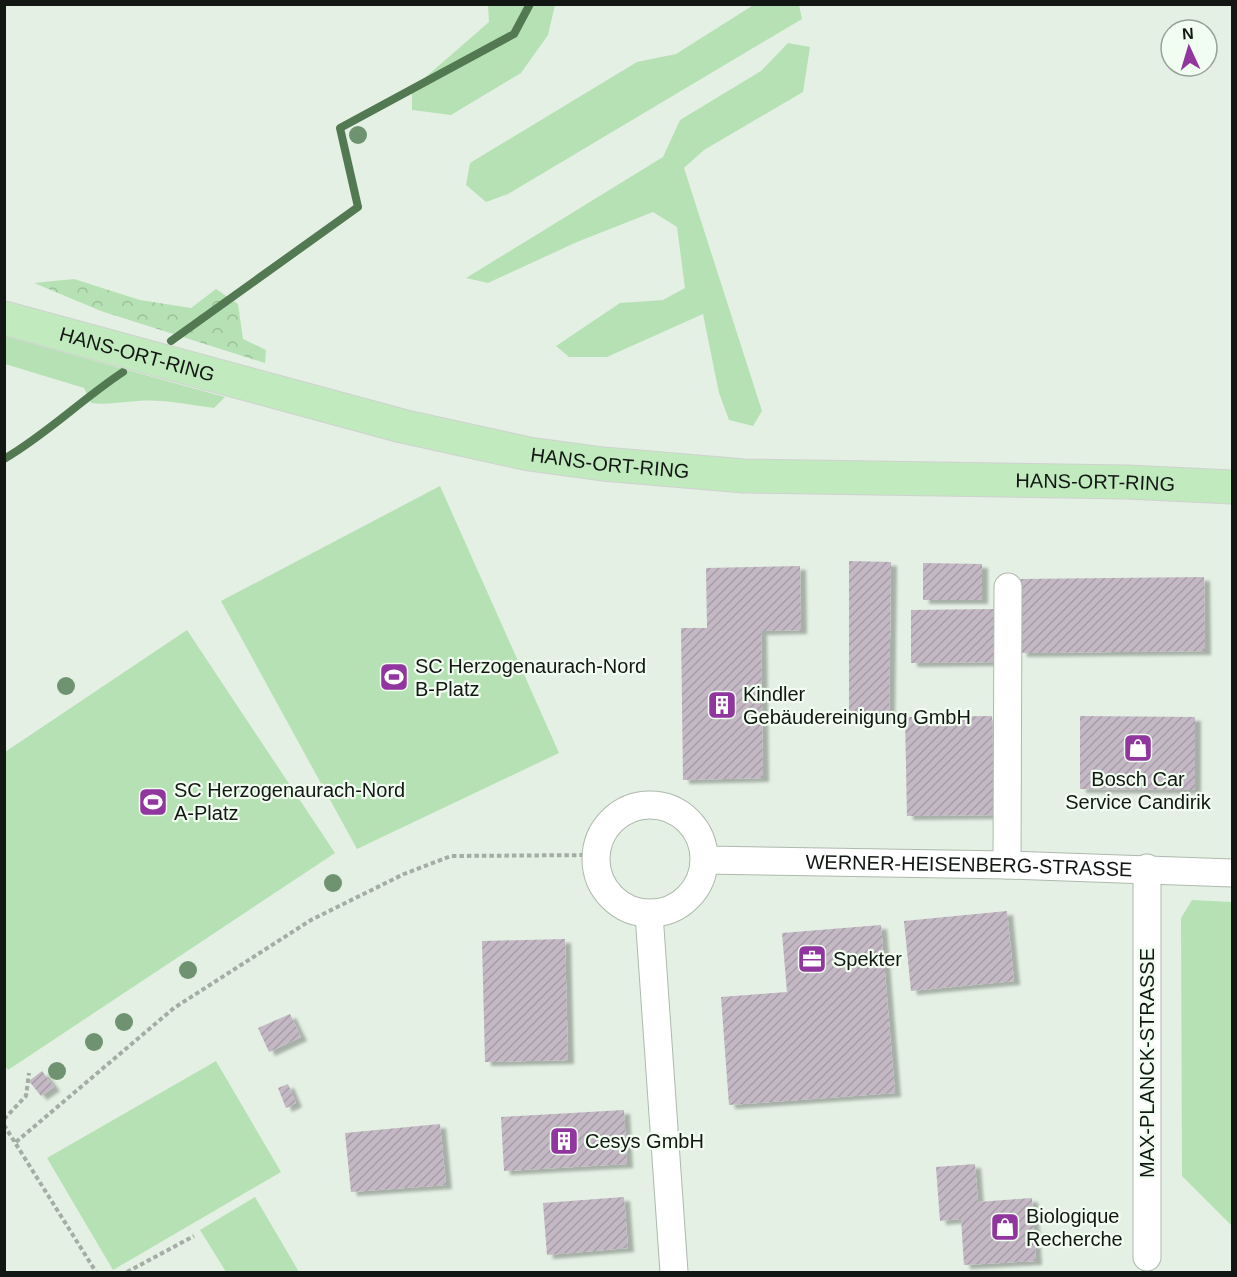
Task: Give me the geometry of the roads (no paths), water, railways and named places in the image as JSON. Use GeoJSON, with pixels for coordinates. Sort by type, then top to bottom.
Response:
{"type":"FeatureCollection","features":[{"type":"Feature","properties":{"kind":"main road","name":"HANS-ORT-RING"},"geometry":{"type":"LineString","coordinates":[[4,318],[402,426],[529,454],[603,464],[744,476],[952,478],[1233,487]]}},
{"type":"Feature","properties":{"kind":"street"},"geometry":{"type":"LineString","coordinates":[[1007,865],[1008,588]]}},
{"type":"Feature","properties":{"kind":"street"},"geometry":{"type":"LineString","coordinates":[[642,806],[661,806],[678,813],[693,825],[702,842],[705,860],[701,878],[692,894],[678,906],[649,914],[627,908],[614,899],[603,886],[597,871],[600,839],[618,816],[642,806]]}},
{"type":"Feature","properties":{"kind":"street","name":"WERNER-HEISENBERG-STRASSE"},"geometry":{"type":"LineString","coordinates":[[705,860],[1147,868],[1233,873]]}},
{"type":"Feature","properties":{"kind":"street","name":"MAX-PLANCK-STRASSE"},"geometry":{"type":"LineString","coordinates":[[1147,868],[1147,1257]]}},
{"type":"Feature","properties":{"kind":"street"},"geometry":{"type":"LineString","coordinates":[[649,914],[674,1272]]}},
{"type":"Feature","properties":{"kind":"waterway"},"geometry":{"type":"LineString","coordinates":[[171,341],[358,207],[340,128],[514,34],[530,4]]}},
{"type":"Feature","properties":{"kind":"waterway"},"geometry":{"type":"LineString","coordinates":[[4,459],[35,439],[123,372]]}},
{"type":"Feature","properties":{"kind":"place","name":"SC Herzogenaurach-Nord B-Platz"},"geometry":{"type":"Point","coordinates":[394,677]}},
{"type":"Feature","properties":{"kind":"place","name":"Kindler Gebäudereinigung GmbH"},"geometry":{"type":"Point","coordinates":[722,705]}},
{"type":"Feature","properties":{"kind":"place","name":"Bosch Car Service Candirik"},"geometry":{"type":"Point","coordinates":[1138,748]}},
{"type":"Feature","properties":{"kind":"place","name":"SC Herzogenaurach-Nord A-Platz"},"geometry":{"type":"Point","coordinates":[153,802]}},
{"type":"Feature","properties":{"kind":"place","name":"Spekter"},"geometry":{"type":"Point","coordinates":[812,959]}},
{"type":"Feature","properties":{"kind":"place","name":"Cesys GmbH"},"geometry":{"type":"Point","coordinates":[564,1141]}},
{"type":"Feature","properties":{"kind":"place","name":"Biologique Recherche"},"geometry":{"type":"Point","coordinates":[1005,1227]}}]}
